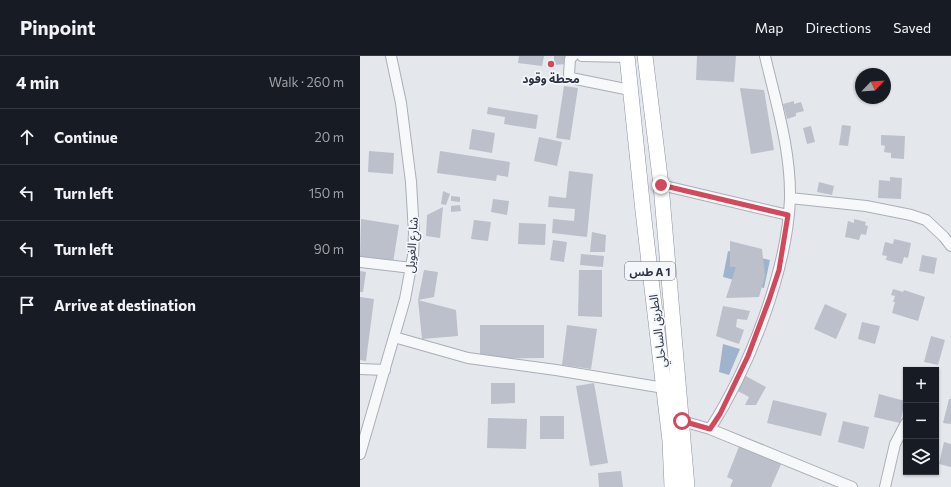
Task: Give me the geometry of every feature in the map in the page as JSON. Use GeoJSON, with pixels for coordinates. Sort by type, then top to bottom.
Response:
{"type":"FeatureCollection","features":[{"type":"Feature","properties":{"kind":"highway","name":"الطريق الساحلي"},"geometry":{"type":"LineString","coordinates":[[627,56],[670,441],[672,487]]}},
{"type":"Feature","properties":{"kind":"highway","name":"الطريق الساحلي"},"geometry":{"type":"LineString","coordinates":[[645,56],[661,185],[687,487]]}},
{"type":"Feature","properties":{"kind":"street","name":"شارع الغويل"},"geometry":{"type":"LineString","coordinates":[[360,454],[405,299],[412,268],[414,233],[413,206],[401,103],[391,56]]}},
{"type":"Feature","properties":{"kind":"street"},"geometry":{"type":"LineString","coordinates":[[573,56],[570,59],[569,74],[571,78],[630,90]]}},
{"type":"Feature","properties":{"kind":"street"},"geometry":{"type":"LineString","coordinates":[[582,56],[627,56]]}},
{"type":"Feature","properties":{"kind":"street"},"geometry":{"type":"LineString","coordinates":[[710,429],[720,414],[748,356],[769,300],[779,270],[788,215],[790,198],[785,139],[765,56]]}},
{"type":"Feature","properties":{"kind":"street"},"geometry":{"type":"LineString","coordinates":[[661,185],[788,215]]}},
{"type":"Feature","properties":{"kind":"street"},"geometry":{"type":"LineString","coordinates":[[790,198],[866,206],[911,215],[926,220],[951,246]]}},
{"type":"Feature","properties":{"kind":"street"},"geometry":{"type":"LineString","coordinates":[[360,262],[412,268]]}},
{"type":"Feature","properties":{"kind":"street"},"geometry":{"type":"LineString","coordinates":[[394,337],[468,358],[556,370],[664,388]]}},
{"type":"Feature","properties":{"kind":"street"},"geometry":{"type":"LineString","coordinates":[[360,369],[385,370]]}},
{"type":"Feature","properties":{"kind":"street"},"geometry":{"type":"LineString","coordinates":[[682,421],[710,429],[852,487]]}},
{"type":"Feature","properties":{"kind":"street"},"geometry":{"type":"LineString","coordinates":[[885,487],[895,444],[903,429]]}},
{"type":"Feature","properties":{"kind":"water"},"geometry":{"type":"Polygon","coordinates":[[[728,251],[770,260],[764,288],[723,277],[728,251]]]}},
{"type":"Feature","properties":{"kind":"water"},"geometry":{"type":"Polygon","coordinates":[[[723,344],[740,349],[729,375],[719,372],[723,344]]]}},
{"type":"Feature","properties":{"kind":"building"},"geometry":{"type":"Polygon","coordinates":[[[519,56],[544,56],[542,66],[518,63],[519,56]]]}},
{"type":"Feature","properties":{"kind":"building"},"geometry":{"type":"Polygon","coordinates":[[[554,56],[567,56],[566,64],[554,65],[554,56]]]}},
{"type":"Feature","properties":{"kind":"building"},"geometry":{"type":"Polygon","coordinates":[[[697,56],[736,56],[734,82],[696,80],[697,56]]]}},
{"type":"Feature","properties":{"kind":"building"},"geometry":{"type":"Polygon","coordinates":[[[564,86],[578,88],[570,140],[556,138],[564,86]]]}},
{"type":"Feature","properties":{"kind":"building"},"geometry":{"type":"Polygon","coordinates":[[[740,88],[764,90],[774,150],[751,154],[740,88]]]}},
{"type":"Feature","properties":{"kind":"building"},"geometry":{"type":"Polygon","coordinates":[[[794,101],[794,104],[801,102],[804,111],[796,113],[796,116],[787,119],[783,104],[794,101]]]}},
{"type":"Feature","properties":{"kind":"building"},"geometry":{"type":"Polygon","coordinates":[[[488,107],[538,115],[536,129],[504,124],[505,117],[487,114],[488,107]]]}},
{"type":"Feature","properties":{"kind":"building"},"geometry":{"type":"Polygon","coordinates":[[[842,125],[851,126],[848,146],[839,145],[842,125]]]}},
{"type":"Feature","properties":{"kind":"building"},"geometry":{"type":"Polygon","coordinates":[[[811,126],[815,142],[807,144],[803,128],[811,126]]]}},
{"type":"Feature","properties":{"kind":"building"},"geometry":{"type":"Polygon","coordinates":[[[472,129],[495,133],[492,153],[469,149],[472,129]]]}},
{"type":"Feature","properties":{"kind":"building"},"geometry":{"type":"Polygon","coordinates":[[[881,135],[905,136],[904,159],[891,158],[891,153],[884,152],[885,146],[881,145],[881,135]]]}},
{"type":"Feature","properties":{"kind":"building"},"geometry":{"type":"Polygon","coordinates":[[[539,137],[562,142],[557,166],[534,161],[539,137]]]}},
{"type":"Feature","properties":{"kind":"building"},"geometry":{"type":"Polygon","coordinates":[[[369,151],[394,153],[393,174],[368,172],[369,151]]]}},
{"type":"Feature","properties":{"kind":"building"},"geometry":{"type":"Polygon","coordinates":[[[440,151],[510,162],[508,177],[497,175],[496,181],[437,173],[440,151]]]}},
{"type":"Feature","properties":{"kind":"building"},"geometry":{"type":"Polygon","coordinates":[[[569,171],[593,174],[587,237],[552,233],[553,219],[574,221],[575,209],[548,207],[549,196],[566,198],[569,171]]]}},
{"type":"Feature","properties":{"kind":"building"},"geometry":{"type":"Polygon","coordinates":[[[890,177],[902,178],[901,199],[878,198],[879,180],[890,181],[890,177]]]}},
{"type":"Feature","properties":{"kind":"building"},"geometry":{"type":"Polygon","coordinates":[[[819,182],[834,186],[832,195],[817,192],[819,182]]]}},
{"type":"Feature","properties":{"kind":"building"},"geometry":{"type":"Polygon","coordinates":[[[443,191],[450,194],[446,205],[441,204],[443,191]]]}},
{"type":"Feature","properties":{"kind":"building"},"geometry":{"type":"Polygon","coordinates":[[[451,196],[460,197],[460,202],[451,201],[451,196]]]}},
{"type":"Feature","properties":{"kind":"building"},"geometry":{"type":"Polygon","coordinates":[[[493,199],[509,201],[507,215],[491,212],[493,199]]]}},
{"type":"Feature","properties":{"kind":"building"},"geometry":{"type":"Polygon","coordinates":[[[460,205],[461,211],[451,212],[451,206],[460,205]]]}},
{"type":"Feature","properties":{"kind":"building"},"geometry":{"type":"Polygon","coordinates":[[[443,207],[440,238],[426,236],[427,215],[443,207]]]}},
{"type":"Feature","properties":{"kind":"building"},"geometry":{"type":"Polygon","coordinates":[[[361,219],[399,225],[393,263],[360,258],[361,219]]]}},
{"type":"Feature","properties":{"kind":"building"},"geometry":{"type":"Polygon","coordinates":[[[854,219],[866,222],[865,225],[868,226],[866,235],[861,234],[859,240],[845,237],[848,221],[854,223],[854,219]]]}},
{"type":"Feature","properties":{"kind":"building"},"geometry":{"type":"Polygon","coordinates":[[[474,220],[491,222],[488,241],[471,239],[474,220]]]}},
{"type":"Feature","properties":{"kind":"building"},"geometry":{"type":"Polygon","coordinates":[[[519,223],[546,224],[545,245],[518,244],[519,223]]]}},
{"type":"Feature","properties":{"kind":"building"},"geometry":{"type":"Polygon","coordinates":[[[592,232],[606,235],[605,252],[590,252],[592,232]]]}},
{"type":"Feature","properties":{"kind":"building"},"geometry":{"type":"Polygon","coordinates":[[[894,239],[911,243],[908,258],[904,257],[902,264],[886,260],[887,256],[882,255],[885,242],[893,244],[894,239]]]}},
{"type":"Feature","properties":{"kind":"building"},"geometry":{"type":"Polygon","coordinates":[[[553,240],[567,242],[564,262],[550,260],[553,240]]]}},
{"type":"Feature","properties":{"kind":"building"},"geometry":{"type":"Polygon","coordinates":[[[730,241],[762,249],[765,276],[759,297],[726,298],[736,267],[730,267],[730,241]]]}},
{"type":"Feature","properties":{"kind":"building"},"geometry":{"type":"Polygon","coordinates":[[[581,254],[604,256],[603,267],[580,265],[581,254]]]}},
{"type":"Feature","properties":{"kind":"building"},"geometry":{"type":"Polygon","coordinates":[[[922,255],[937,258],[934,274],[919,271],[922,255]]]}},
{"type":"Feature","properties":{"kind":"building"},"geometry":{"type":"Polygon","coordinates":[[[424,270],[438,272],[434,297],[418,300],[424,270]]]}},
{"type":"Feature","properties":{"kind":"building"},"geometry":{"type":"Polygon","coordinates":[[[579,270],[602,270],[602,317],[578,316],[579,270]]]}},
{"type":"Feature","properties":{"kind":"building"},"geometry":{"type":"Polygon","coordinates":[[[360,271],[366,272],[363,292],[360,292],[360,271]]]}},
{"type":"Feature","properties":{"kind":"building"},"geometry":{"type":"Polygon","coordinates":[[[893,289],[903,292],[904,290],[925,297],[918,321],[892,313],[895,302],[893,302],[895,296],[891,295],[893,289]]]}},
{"type":"Feature","properties":{"kind":"building"},"geometry":{"type":"Polygon","coordinates":[[[360,297],[374,299],[366,361],[360,360],[360,297]]]}},
{"type":"Feature","properties":{"kind":"building"},"geometry":{"type":"Polygon","coordinates":[[[418,300],[456,310],[458,336],[422,339],[418,300]]]}},
{"type":"Feature","properties":{"kind":"building"},"geometry":{"type":"Polygon","coordinates":[[[825,304],[847,314],[836,339],[814,329],[825,304]]]}},
{"type":"Feature","properties":{"kind":"building"},"geometry":{"type":"Polygon","coordinates":[[[723,306],[750,311],[747,320],[737,319],[736,327],[744,330],[739,344],[716,336],[723,306]]]}},
{"type":"Feature","properties":{"kind":"building"},"geometry":{"type":"Polygon","coordinates":[[[862,322],[880,326],[875,344],[858,339],[862,322]]]}},
{"type":"Feature","properties":{"kind":"building"},"geometry":{"type":"Polygon","coordinates":[[[480,325],[544,325],[544,358],[480,359],[480,325]]]}},
{"type":"Feature","properties":{"kind":"building"},"geometry":{"type":"Polygon","coordinates":[[[567,325],[597,329],[591,369],[562,365],[567,325]]]}},
{"type":"Feature","properties":{"kind":"building"},"geometry":{"type":"Polygon","coordinates":[[[931,336],[945,340],[938,365],[924,362],[931,336]]]}},
{"type":"Feature","properties":{"kind":"building"},"geometry":{"type":"Polygon","coordinates":[[[744,375],[766,387],[756,405],[745,405],[749,397],[736,390],[744,375]]]}},
{"type":"Feature","properties":{"kind":"building"},"geometry":{"type":"Polygon","coordinates":[[[491,383],[515,383],[515,403],[491,404],[491,383]]]}},
{"type":"Feature","properties":{"kind":"building"},"geometry":{"type":"Polygon","coordinates":[[[594,383],[608,463],[590,466],[576,386],[594,383]]]}},
{"type":"Feature","properties":{"kind":"building"},"geometry":{"type":"Polygon","coordinates":[[[879,394],[903,400],[903,410],[900,423],[874,417],[879,394]]]}},
{"type":"Feature","properties":{"kind":"building"},"geometry":{"type":"Polygon","coordinates":[[[949,399],[951,399],[951,424],[943,423],[949,399]]]}},
{"type":"Feature","properties":{"kind":"building"},"geometry":{"type":"Polygon","coordinates":[[[773,400],[827,413],[821,436],[767,423],[773,400]]]}},
{"type":"Feature","properties":{"kind":"building"},"geometry":{"type":"Polygon","coordinates":[[[540,416],[564,416],[564,439],[540,439],[540,416]]]}},
{"type":"Feature","properties":{"kind":"building"},"geometry":{"type":"Polygon","coordinates":[[[488,418],[527,419],[526,449],[487,448],[488,418]]]}},
{"type":"Feature","properties":{"kind":"building"},"geometry":{"type":"Polygon","coordinates":[[[843,421],[869,427],[864,449],[838,442],[843,421]]]}},
{"type":"Feature","properties":{"kind":"building"},"geometry":{"type":"Polygon","coordinates":[[[944,442],[951,444],[951,467],[939,464],[944,442]]]}},
{"type":"Feature","properties":{"kind":"building"},"geometry":{"type":"Polygon","coordinates":[[[740,444],[782,462],[771,487],[730,487],[733,480],[727,477],[740,444]]]}},
{"type":"Feature","properties":{"kind":"building"},"geometry":{"type":"Polygon","coordinates":[[[621,471],[623,487],[599,487],[598,473],[621,471]]]}},
{"type":"Feature","properties":{"kind":"place","name":"محطة وقود"},"geometry":{"type":"Point","coordinates":[551,64]}},
{"type":"Feature","properties":{"kind":"route"},"geometry":{"type":"LineString","coordinates":[[661,185],[788,215],[779,270],[769,300],[748,356],[720,414],[710,429],[682,421]]}}]}
